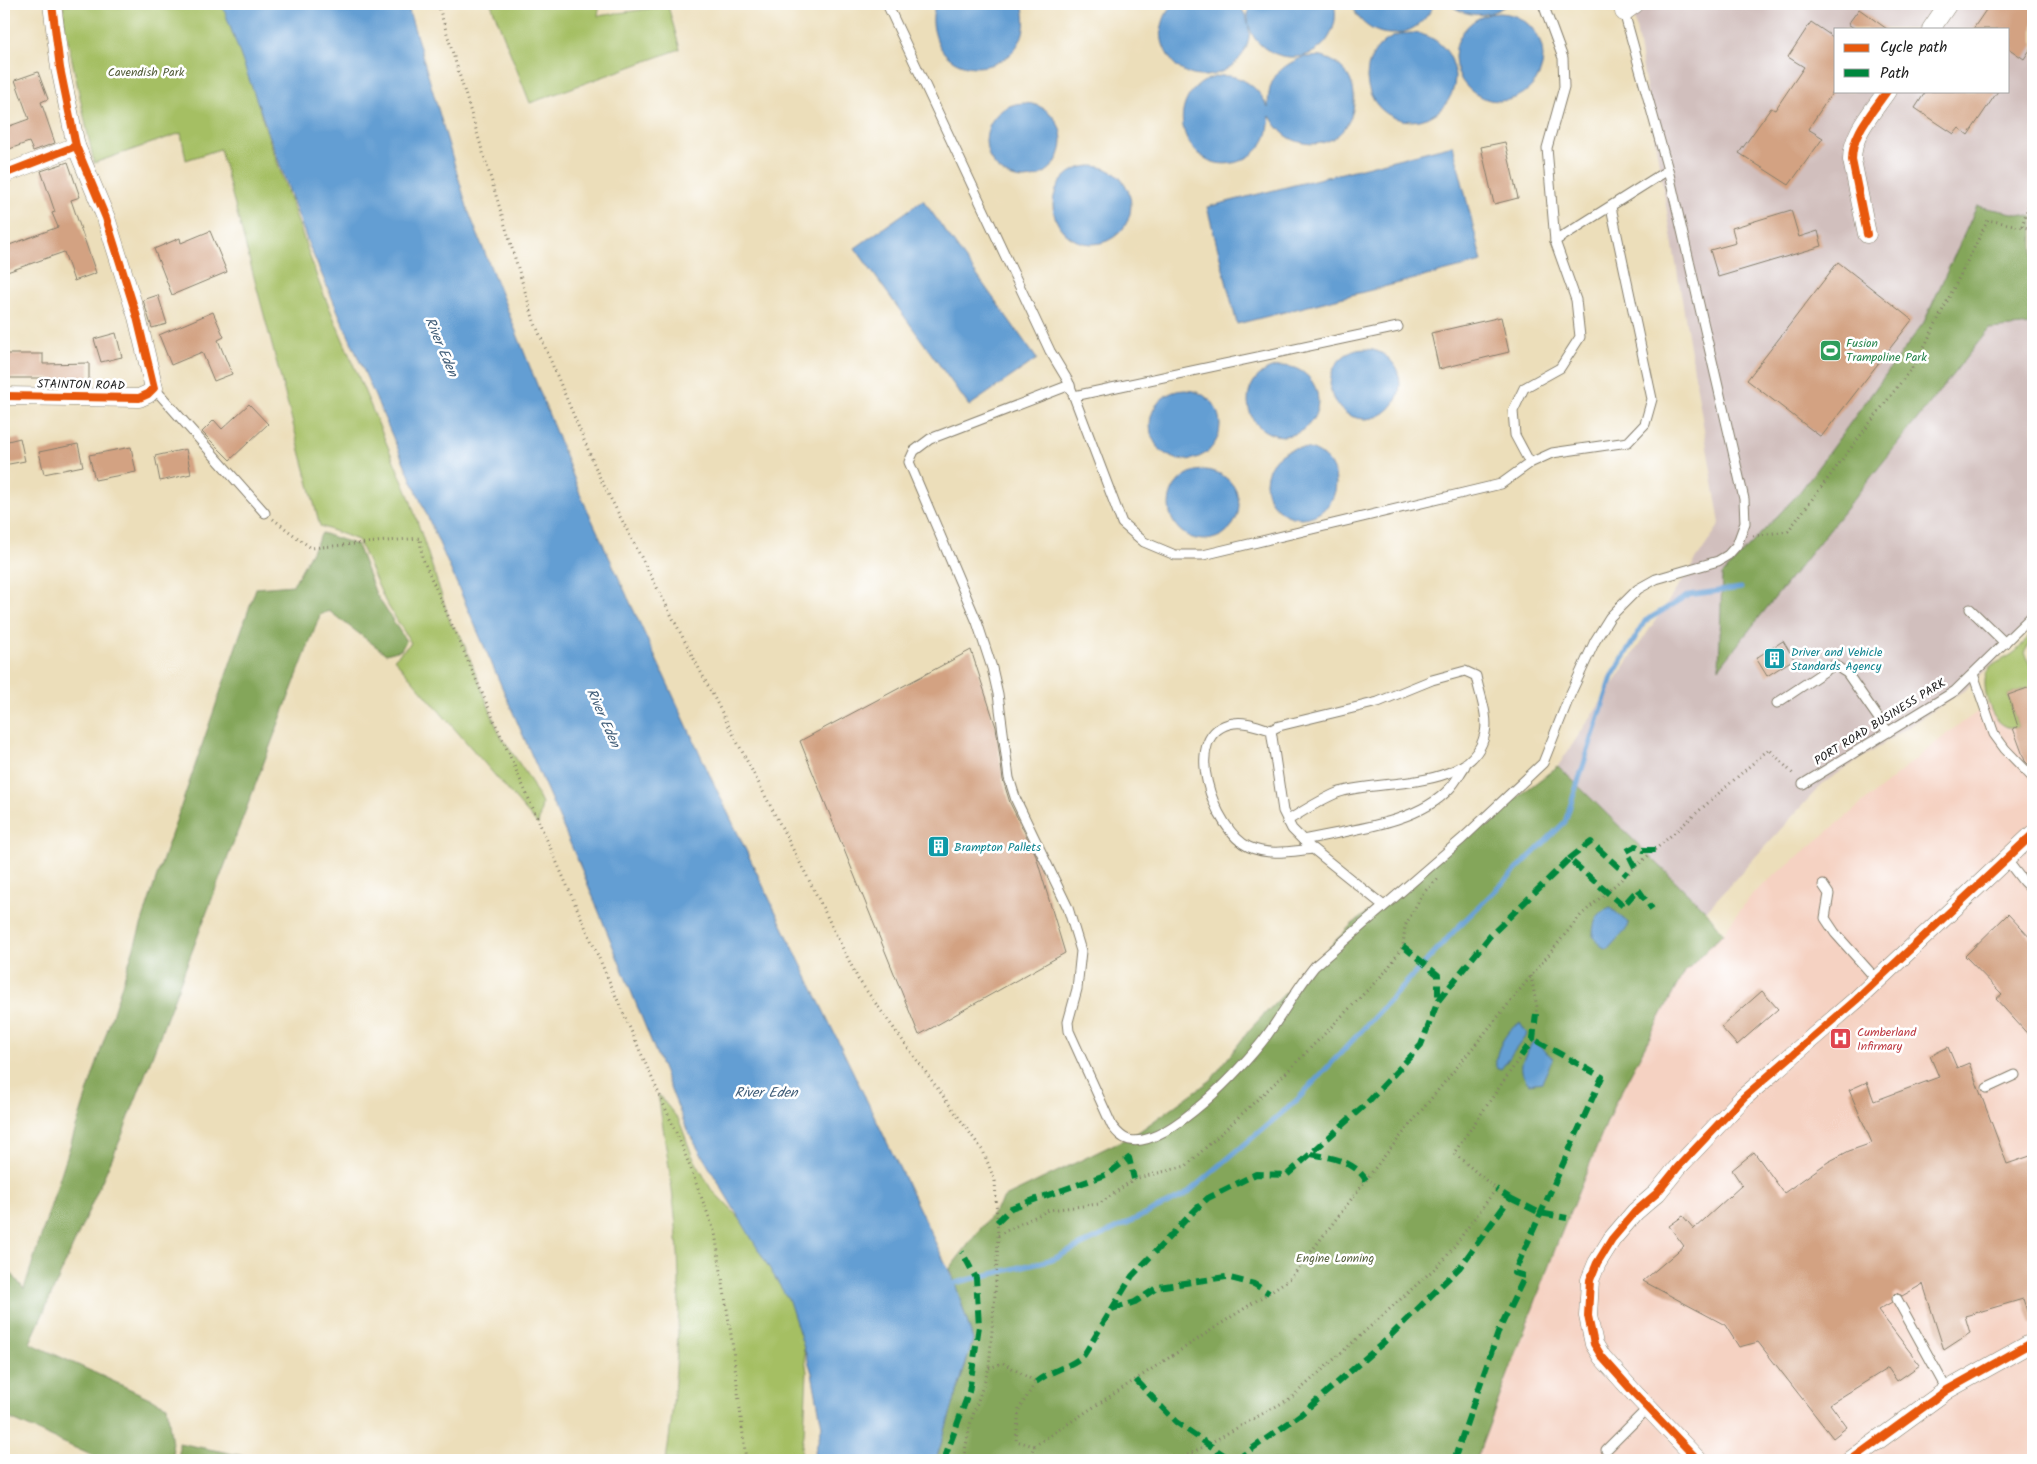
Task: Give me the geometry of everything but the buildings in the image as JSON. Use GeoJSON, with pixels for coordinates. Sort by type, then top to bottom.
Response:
{"type":"FeatureCollection","features":[{"type":"Feature","properties":{"kind":"street"},"geometry":{"type":"LineString","coordinates":[[52,4],[60,68],[76,146],[108,227],[137,317],[154,388]]}},
{"type":"Feature","properties":{"kind":"street"},"geometry":{"type":"LineString","coordinates":[[1932,28],[1948,4]]}},
{"type":"Feature","properties":{"kind":"street"},"geometry":{"type":"LineString","coordinates":[[1867,234],[1852,160],[1852,148],[1855,137],[1886,92]]}},
{"type":"Feature","properties":{"kind":"street"},"geometry":{"type":"LineString","coordinates":[[4,174],[76,146]]}},
{"type":"Feature","properties":{"kind":"street","name":"STAINTON ROAD"},"geometry":{"type":"LineString","coordinates":[[4,396],[139,398],[148,394],[154,388]]}},
{"type":"Feature","properties":{"kind":"street"},"geometry":{"type":"LineString","coordinates":[[1698,1460],[1602,1357],[1594,1344],[1588,1316],[1590,1280],[1597,1263],[1612,1239],[1635,1212],[1657,1193],[1678,1167],[1744,1097],[1877,980],[2033,834]]}},
{"type":"Feature","properties":{"kind":"street"},"geometry":{"type":"LineString","coordinates":[[1851,1460],[1947,1390],[2033,1342]]}},
{"type":"Feature","properties":{"kind":"lane"},"geometry":{"type":"LineString","coordinates":[[887,4],[1050,351],[1070,385],[1122,524],[1144,542],[1175,555],[1203,555],[1501,484],[1530,463],[1552,453],[1628,442],[1645,424],[1652,399],[1611,207]]}},
{"type":"Feature","properties":{"kind":"lane"},"geometry":{"type":"LineString","coordinates":[[1530,463],[1515,435],[1513,411],[1524,388],[1560,368],[1580,337],[1576,300],[1555,241],[1548,148],[1564,87],[1563,58],[1543,4]]}},
{"type":"Feature","properties":{"kind":"lane"},"geometry":{"type":"LineString","coordinates":[[1070,385],[930,439],[914,451],[910,462],[977,622],[992,668],[1009,778],[1016,800],[1068,908],[1081,952],[1081,966],[1068,1022],[1069,1031],[1112,1126],[1120,1135],[1129,1140],[1146,1138],[1168,1128],[1191,1113],[1222,1087],[1265,1038],[1301,983],[1315,966],[1462,839],[1542,763],[1570,695],[1596,641],[1610,618],[1624,602],[1638,589],[1656,579],[1723,558],[1737,544],[1745,523],[1744,499],[1629,8]]}},
{"type":"Feature","properties":{"kind":"lane"},"geometry":{"type":"LineString","coordinates":[[1555,241],[1668,170]]}},
{"type":"Feature","properties":{"kind":"lane"},"geometry":{"type":"LineString","coordinates":[[1074,396],[1398,327]]}},
{"type":"Feature","properties":{"kind":"lane"},"geometry":{"type":"LineString","coordinates":[[154,388],[265,513]]}},
{"type":"Feature","properties":{"kind":"lane"},"geometry":{"type":"LineString","coordinates":[[1970,609],[2004,643]]}},
{"type":"Feature","properties":{"kind":"lane","name":"PORT ROAD BUSINESS PARK"},"geometry":{"type":"LineString","coordinates":[[1802,784],[1955,691],[2033,615]]}},
{"type":"Feature","properties":{"kind":"lane"},"geometry":{"type":"LineString","coordinates":[[1776,703],[1834,665],[1847,673],[1888,732]]}},
{"type":"Feature","properties":{"kind":"lane"},"geometry":{"type":"LineString","coordinates":[[1303,840],[1388,822],[1410,814],[1450,789],[1482,743],[1486,731],[1476,676],[1469,672],[1432,680],[1378,702],[1279,726],[1271,730],[1247,723],[1233,723],[1219,729],[1210,737],[1204,749],[1204,770],[1214,802],[1233,836],[1247,846],[1273,852],[1313,849]]}},
{"type":"Feature","properties":{"kind":"lane"},"geometry":{"type":"LineString","coordinates":[[1973,674],[1994,734],[2033,778]]}},
{"type":"Feature","properties":{"kind":"lane"},"geometry":{"type":"LineString","coordinates":[[1271,730],[1283,812],[1287,821],[1313,849],[1384,906]]}},
{"type":"Feature","properties":{"kind":"lane"},"geometry":{"type":"LineString","coordinates":[[1287,821],[1338,793],[1427,780],[1456,770],[1470,758]]}},
{"type":"Feature","properties":{"kind":"lane"},"geometry":{"type":"LineString","coordinates":[[2006,859],[2033,891]]}},
{"type":"Feature","properties":{"kind":"lane"},"geometry":{"type":"LineString","coordinates":[[1823,885],[1828,894],[1825,918],[1835,933],[1877,980]]}},
{"type":"Feature","properties":{"kind":"lane"},"geometry":{"type":"LineString","coordinates":[[1986,1088],[2015,1075]]}},
{"type":"Feature","properties":{"kind":"lane"},"geometry":{"type":"LineString","coordinates":[[1897,1299],[1947,1390]]}},
{"type":"Feature","properties":{"kind":"lane"},"geometry":{"type":"LineString","coordinates":[[1606,1450],[1648,1408]]}},
{"type":"Feature","properties":{"kind":"path"},"geometry":{"type":"LineString","coordinates":[[438,4],[534,320],[600,478],[811,884],[858,979],[983,1151],[995,1181],[998,1235],[989,1368],[971,1421],[963,1460]]}},
{"type":"Feature","properties":{"kind":"path"},"geometry":{"type":"LineString","coordinates":[[2022,226],[2033,192]]}},
{"type":"Feature","properties":{"kind":"path"},"geometry":{"type":"LineString","coordinates":[[1740,537],[1788,531],[1917,361],[1988,220],[2033,229]]}},
{"type":"Feature","properties":{"kind":"path"},"geometry":{"type":"LineString","coordinates":[[265,513],[312,548],[420,538],[422,558],[682,1146],[715,1233],[732,1342],[746,1460]]}},
{"type":"Feature","properties":{"kind":"path"},"geometry":{"type":"LineString","coordinates":[[1029,1460],[1034,1446],[1291,1278],[1382,1159],[1581,915],[1770,749],[1802,784]]}},
{"type":"Feature","properties":{"kind":"path"},"geometry":{"type":"LineString","coordinates":[[998,1235],[1049,1210],[1099,1204],[1134,1179],[1186,1166],[1291,1068],[1387,970],[1403,946],[1405,926],[1423,893],[1442,876]]}},
{"type":"Feature","properties":{"kind":"path"},"geometry":{"type":"LineString","coordinates":[[1531,976],[1536,1014]]}},
{"type":"Feature","properties":{"kind":"path"},"geometry":{"type":"LineString","coordinates":[[1179,1460],[1291,1398],[1444,1260],[1496,1189],[1454,1153],[1521,1056]]}},
{"type":"Feature","properties":{"kind":"path"},"geometry":{"type":"LineString","coordinates":[[989,1368],[1003,1363],[1036,1382],[1020,1409],[1016,1441],[1034,1446]]}},
{"type":"Feature","properties":{"kind":"shaded area"},"geometry":{"type":"Polygon","coordinates":[[[1632,4],[2033,4],[2033,624],[1966,689],[1822,784],[1706,911],[1558,766],[1720,524],[1632,4]]]}},
{"type":"Feature","properties":{"kind":"shaded area","name":"Cumberland Infirmary"},"geometry":{"type":"Polygon","coordinates":[[[2033,680],[2033,1460],[1476,1460],[1557,1244],[1614,1105],[1683,974],[1723,933],[1753,893],[1949,732],[2012,688],[2033,680]]]}},
{"type":"Feature","properties":{"kind":"green space","name":"Cavendish Park"},"geometry":{"type":"Polygon","coordinates":[[[63,4],[237,4],[261,115],[319,283],[410,499],[451,624],[461,636],[499,733],[529,778],[542,804],[538,825],[394,659],[411,643],[385,601],[358,540],[320,526],[220,149],[186,160],[181,133],[94,163],[64,22],[63,4]]]}},
{"type":"Feature","properties":{"kind":"green space"},"geometry":{"type":"Polygon","coordinates":[[[491,4],[600,4],[598,16],[668,6],[680,49],[530,103],[491,4]]]}},
{"type":"Feature","properties":{"kind":"green space"},"geometry":{"type":"Polygon","coordinates":[[[1977,206],[2033,217],[2033,325],[1989,329],[1719,668],[1722,575],[1799,493],[1924,322],[1977,206]]]}},
{"type":"Feature","properties":{"kind":"green space"},"geometry":{"type":"Polygon","coordinates":[[[322,533],[357,545],[376,594],[406,641],[401,650],[386,654],[329,611],[320,615],[121,1138],[30,1343],[167,1406],[174,1460],[102,1460],[4,1416],[4,1274],[12,1274],[24,1289],[155,882],[256,588],[293,585],[322,533]]]}},
{"type":"Feature","properties":{"kind":"green space"},"geometry":{"type":"Polygon","coordinates":[[[2033,632],[2033,638],[2024,653],[2031,667],[2033,667],[2033,686],[2008,695],[2018,727],[2008,727],[1997,720],[1992,713],[1986,693],[1986,674],[1989,669],[2015,652],[2033,632]]]}},
{"type":"Feature","properties":{"kind":"green space","name":"Engine Lonning"},"geometry":{"type":"Polygon","coordinates":[[[1558,766],[1706,911],[1723,933],[1683,974],[1614,1105],[1557,1244],[1476,1460],[936,1460],[973,1340],[950,1268],[1005,1197],[1137,1133],[1211,1080],[1250,1029],[1351,925],[1558,766]]]}},
{"type":"Feature","properties":{"kind":"green space"},"geometry":{"type":"Polygon","coordinates":[[[658,1094],[679,1120],[692,1155],[711,1189],[751,1230],[781,1279],[801,1329],[807,1372],[804,1434],[800,1460],[666,1460],[676,1370],[679,1279],[674,1209],[658,1094]]]}},
{"type":"Feature","properties":{"kind":"green space"},"geometry":{"type":"Polygon","coordinates":[[[179,1443],[262,1460],[185,1460],[179,1456],[179,1443]]]}},
{"type":"Feature","properties":{"kind":"water","name":"River Eden"},"geometry":{"type":"Polygon","coordinates":[[[222,4],[407,4],[468,210],[581,496],[713,782],[955,1283],[973,1340],[936,1460],[813,1460],[822,1426],[812,1373],[789,1301],[688,1132],[584,875],[308,243],[222,4]]]}},
{"type":"Feature","properties":{"kind":"water"},"geometry":{"type":"Polygon","coordinates":[[[936,4],[1022,4],[1024,26],[1018,44],[1007,57],[991,65],[974,67],[957,63],[944,52],[935,34],[933,19],[936,4]]]}},
{"type":"Feature","properties":{"kind":"water"},"geometry":{"type":"Polygon","coordinates":[[[1173,4],[1238,4],[1248,24],[1248,42],[1240,58],[1226,69],[1210,75],[1192,75],[1176,66],[1164,47],[1161,36],[1164,18],[1173,4]]]}},
{"type":"Feature","properties":{"kind":"water"},"geometry":{"type":"Polygon","coordinates":[[[1250,4],[1334,4],[1334,25],[1329,37],[1318,49],[1304,56],[1289,57],[1274,54],[1262,46],[1252,35],[1248,21],[1250,4]]]}},
{"type":"Feature","properties":{"kind":"water"},"geometry":{"type":"Polygon","coordinates":[[[1351,4],[1434,4],[1426,17],[1416,26],[1404,32],[1392,34],[1368,27],[1358,17],[1351,4]]]}},
{"type":"Feature","properties":{"kind":"water"},"geometry":{"type":"Polygon","coordinates":[[[1449,4],[1508,4],[1494,12],[1471,14],[1456,9],[1449,4]]]}},
{"type":"Feature","properties":{"kind":"water"},"geometry":{"type":"Polygon","coordinates":[[[1499,13],[1516,17],[1530,26],[1539,40],[1543,57],[1539,74],[1530,88],[1516,97],[1499,101],[1482,97],[1468,88],[1459,74],[1455,57],[1459,40],[1468,26],[1482,17],[1499,13]]]}},
{"type":"Feature","properties":{"kind":"water"},"geometry":{"type":"Polygon","coordinates":[[[1411,33],[1428,37],[1442,46],[1451,60],[1455,77],[1451,94],[1442,108],[1428,117],[1411,121],[1394,117],[1380,108],[1371,94],[1367,77],[1371,60],[1380,46],[1394,37],[1411,33]]]}},
{"type":"Feature","properties":{"kind":"water"},"geometry":{"type":"Polygon","coordinates":[[[1303,57],[1322,57],[1339,65],[1349,78],[1354,93],[1353,109],[1347,124],[1337,136],[1322,143],[1298,142],[1284,134],[1270,116],[1268,133],[1263,143],[1258,150],[1243,160],[1234,163],[1217,163],[1208,160],[1190,145],[1185,135],[1183,113],[1191,92],[1200,84],[1210,78],[1220,76],[1240,79],[1257,90],[1268,108],[1268,98],[1272,82],[1280,70],[1303,57]]]}},
{"type":"Feature","properties":{"kind":"water"},"geometry":{"type":"Polygon","coordinates":[[[1024,103],[1039,106],[1051,114],[1059,126],[1062,141],[1059,156],[1051,168],[1039,176],[1024,179],[1009,176],[997,168],[989,156],[986,141],[989,126],[997,114],[1009,106],[1024,103]]]}},
{"type":"Feature","properties":{"kind":"water"},"geometry":{"type":"Polygon","coordinates":[[[1453,145],[1482,262],[1237,324],[1207,207],[1453,145]]]}},
{"type":"Feature","properties":{"kind":"water"},"geometry":{"type":"Polygon","coordinates":[[[1092,166],[1107,169],[1119,178],[1128,190],[1131,205],[1128,220],[1119,232],[1107,241],[1092,244],[1077,241],[1065,232],[1056,220],[1053,205],[1056,190],[1065,178],[1077,169],[1092,166]]]}},
{"type":"Feature","properties":{"kind":"water"},"geometry":{"type":"Polygon","coordinates":[[[923,200],[1037,359],[969,406],[855,248],[923,200]]]}},
{"type":"Feature","properties":{"kind":"water"},"geometry":{"type":"Polygon","coordinates":[[[1358,349],[1372,349],[1385,355],[1394,364],[1400,377],[1398,397],[1390,409],[1372,419],[1358,419],[1345,413],[1336,404],[1330,391],[1330,377],[1336,364],[1345,355],[1358,349]]]}},
{"type":"Feature","properties":{"kind":"water"},"geometry":{"type":"Polygon","coordinates":[[[1276,366],[1290,366],[1303,372],[1312,381],[1318,394],[1316,414],[1308,426],[1290,436],[1276,436],[1263,430],[1254,421],[1248,408],[1248,394],[1254,381],[1263,372],[1276,366]]]}},
{"type":"Feature","properties":{"kind":"water"},"geometry":{"type":"Polygon","coordinates":[[[1185,390],[1198,393],[1210,400],[1217,412],[1220,425],[1217,438],[1210,450],[1198,457],[1185,460],[1172,457],[1160,450],[1153,438],[1150,425],[1153,412],[1160,400],[1172,393],[1185,390]]]}},
{"type":"Feature","properties":{"kind":"water"},"geometry":{"type":"Polygon","coordinates":[[[1294,448],[1308,448],[1321,454],[1330,463],[1336,476],[1334,496],[1326,508],[1308,518],[1294,518],[1281,512],[1272,503],[1266,490],[1266,476],[1272,463],[1281,454],[1294,448]]]}},
{"type":"Feature","properties":{"kind":"water"},"geometry":{"type":"Polygon","coordinates":[[[1197,470],[1211,470],[1224,476],[1233,485],[1239,498],[1237,518],[1229,530],[1211,540],[1197,540],[1184,534],[1175,525],[1169,512],[1169,498],[1175,485],[1184,476],[1197,470]]]}},
{"type":"Feature","properties":{"kind":"water"},"geometry":{"type":"Polygon","coordinates":[[[1611,908],[1628,923],[1628,927],[1608,949],[1604,949],[1593,937],[1594,927],[1599,915],[1611,908]]]}},
{"type":"Feature","properties":{"kind":"water"},"geometry":{"type":"Polygon","coordinates":[[[1520,1023],[1527,1034],[1501,1069],[1496,1067],[1497,1055],[1502,1042],[1510,1030],[1520,1023]]]}},
{"type":"Feature","properties":{"kind":"water"},"geometry":{"type":"Polygon","coordinates":[[[1533,1041],[1553,1058],[1542,1082],[1529,1084],[1522,1073],[1522,1062],[1533,1041]]]}},
{"type":"Feature","properties":{"kind":"waterway"},"geometry":{"type":"LineString","coordinates":[[955,1283],[1053,1259],[1185,1195],[1297,1100],[1458,927],[1565,822],[1612,677],[1645,621],[1689,595],[1741,588]]}},
{"type":"Feature","properties":{"kind":"marked path"},"geometry":{"type":"LineString","coordinates":[[1569,859],[1591,842],[1627,875]]}},
{"type":"Feature","properties":{"kind":"marked path"},"geometry":{"type":"LineString","coordinates":[[1635,867],[1627,851],[1636,846],[1643,850],[1655,850]]}},
{"type":"Feature","properties":{"kind":"marked path"},"geometry":{"type":"LineString","coordinates":[[1403,946],[1438,975],[1438,1001],[1490,936],[1569,859],[1623,906],[1638,889],[1652,909]]}},
{"type":"Feature","properties":{"kind":"marked path"},"geometry":{"type":"LineString","coordinates":[[1036,1382],[1084,1355],[1132,1276],[1208,1198],[1256,1174],[1287,1175],[1368,1102],[1421,1045],[1438,1001]]}},
{"type":"Feature","properties":{"kind":"marked path"},"geometry":{"type":"LineString","coordinates":[[1521,1056],[1533,1039],[1536,1014]]}},
{"type":"Feature","properties":{"kind":"marked path"},"geometry":{"type":"LineString","coordinates":[[1454,1460],[1499,1330],[1525,1276],[1514,1273],[1602,1077],[1533,1039]]}},
{"type":"Feature","properties":{"kind":"marked path"},"geometry":{"type":"LineString","coordinates":[[1311,1154],[1348,1164],[1361,1173],[1366,1180]]}},
{"type":"Feature","properties":{"kind":"marked path"},"geometry":{"type":"LineString","coordinates":[[997,1222],[1011,1208],[1108,1174],[1129,1158],[1134,1179]]}},
{"type":"Feature","properties":{"kind":"marked path"},"geometry":{"type":"LineString","coordinates":[[1236,1460],[1300,1415],[1383,1343],[1460,1267],[1510,1198],[1496,1189]]}},
{"type":"Feature","properties":{"kind":"marked path"},"geometry":{"type":"LineString","coordinates":[[1510,1198],[1540,1213],[1567,1218]]}},
{"type":"Feature","properties":{"kind":"marked path"},"geometry":{"type":"LineString","coordinates":[[944,1460],[969,1392],[979,1326],[976,1278],[962,1252]]}},
{"type":"Feature","properties":{"kind":"marked path"},"geometry":{"type":"LineString","coordinates":[[1112,1309],[1135,1302],[1158,1287],[1226,1277],[1254,1284],[1269,1293]]}},
{"type":"Feature","properties":{"kind":"marked path"},"geometry":{"type":"LineString","coordinates":[[1136,1380],[1176,1422],[1231,1460]]}},
{"type":"Feature","properties":{"kind":"cycle path"},"geometry":{"type":"LineString","coordinates":[[4,396],[139,398],[148,394],[154,388],[137,317],[106,218],[76,146],[60,68],[52,4]]}},
{"type":"Feature","properties":{"kind":"cycle path"},"geometry":{"type":"LineString","coordinates":[[1867,234],[1852,160],[1853,150],[1859,132],[1886,92]]}},
{"type":"Feature","properties":{"kind":"cycle path"},"geometry":{"type":"LineString","coordinates":[[4,174],[76,146]]}},
{"type":"Feature","properties":{"kind":"cycle path"},"geometry":{"type":"LineString","coordinates":[[1698,1460],[1635,1394],[1602,1357],[1594,1344],[1588,1316],[1590,1280],[1597,1263],[1612,1239],[1635,1212],[1657,1193],[1678,1167],[1744,1097],[1856,1000],[2033,834]]}},
{"type":"Feature","properties":{"kind":"cycle path"},"geometry":{"type":"LineString","coordinates":[[1851,1460],[1947,1390],[2033,1342]]}},
{"type":"Feature","properties":{"kind":"place","name":"Fusion Trampoline Park"},"geometry":{"type":"Point","coordinates":[1830,350]}},
{"type":"Feature","properties":{"kind":"place","name":"Driver and Vehicle Standards Agency"},"geometry":{"type":"Point","coordinates":[1775,659]}},
{"type":"Feature","properties":{"kind":"place","name":"Brampton Pallets"},"geometry":{"type":"Point","coordinates":[938,847]}},
{"type":"Feature","properties":{"kind":"place","name":"Cumberland Infirmary"},"geometry":{"type":"Point","coordinates":[1841,1039]}}]}
